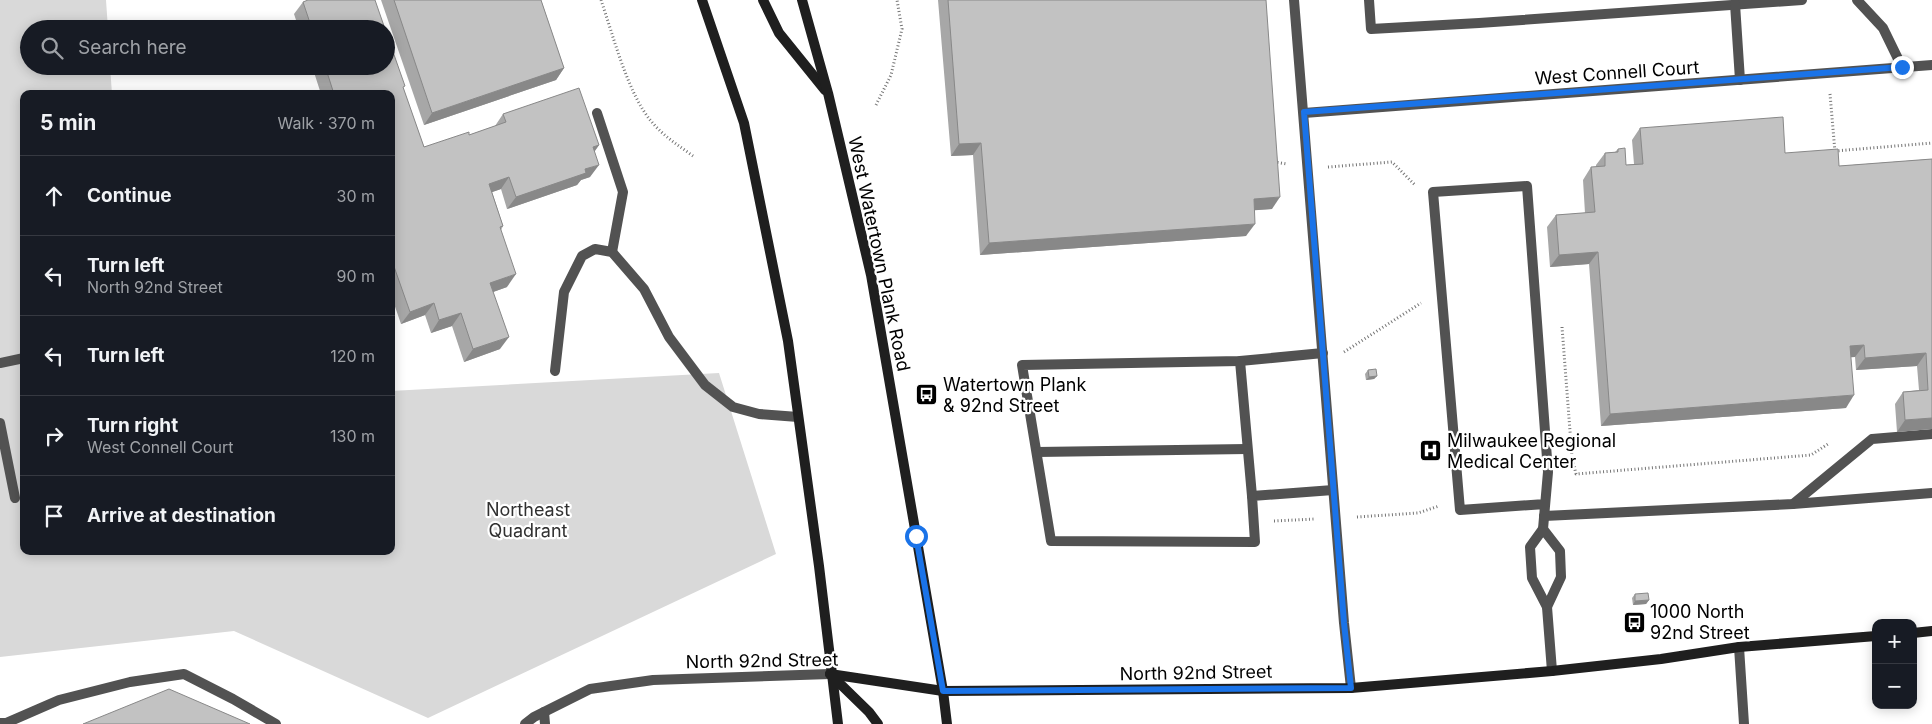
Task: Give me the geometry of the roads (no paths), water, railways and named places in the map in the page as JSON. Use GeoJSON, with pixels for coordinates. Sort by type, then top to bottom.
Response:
{"type":"FeatureCollection","features":[{"type":"Feature","properties":{"kind":"main road"},"geometry":{"type":"LineString","coordinates":[[702,0],[744,123],[788,341],[819,566],[830,674],[838,724]]}},
{"type":"Feature","properties":{"kind":"main road"},"geometry":{"type":"LineString","coordinates":[[764,0],[779,33],[828,93]]}},
{"type":"Feature","properties":{"kind":"main road","name":"West Watertown Plank Road"},"geometry":{"type":"LineString","coordinates":[[802,0],[828,93],[871,275],[948,724]]}},
{"type":"Feature","properties":{"kind":"main road"},"geometry":{"type":"LineString","coordinates":[[1917,633],[1932,632]]}},
{"type":"Feature","properties":{"kind":"main road","name":"North 92nd Street"},"geometry":{"type":"LineString","coordinates":[[830,674],[943,691],[1351,688],[1552,671],[1661,659],[1739,647],[1872,636]]}},
{"type":"Feature","properties":{"kind":"main road"},"geometry":{"type":"LineString","coordinates":[[830,674],[869,712],[878,724]]}},
{"type":"Feature","properties":{"kind":"street"},"geometry":{"type":"LineString","coordinates":[[1294,0],[1333,490],[1351,688]]}},
{"type":"Feature","properties":{"kind":"street"},"geometry":{"type":"LineString","coordinates":[[1369,0],[1371,29],[1802,0]]}},
{"type":"Feature","properties":{"kind":"street"},"geometry":{"type":"LineString","coordinates":[[1857,0],[1884,28],[1902,67]]}},
{"type":"Feature","properties":{"kind":"street"},"geometry":{"type":"LineString","coordinates":[[1735,4],[1740,80]]}},
{"type":"Feature","properties":{"kind":"street","name":"West Connell Court"},"geometry":{"type":"LineString","coordinates":[[1304,112],[1932,65]]}},
{"type":"Feature","properties":{"kind":"street"},"geometry":{"type":"LineString","coordinates":[[597,113],[624,192],[612,252]]}},
{"type":"Feature","properties":{"kind":"street"},"geometry":{"type":"LineString","coordinates":[[1545,504],[1460,510],[1433,192],[1527,186],[1548,472],[1543,529],[1530,547],[1532,578],[1547,607],[1552,671]]}},
{"type":"Feature","properties":{"kind":"street"},"geometry":{"type":"LineString","coordinates":[[555,371],[564,292],[582,256],[595,249],[612,252],[644,288],[669,337],[705,385],[733,407],[759,414],[798,417]]}},
{"type":"Feature","properties":{"kind":"street"},"geometry":{"type":"LineString","coordinates":[[1240,361],[1255,542],[1051,541],[1022,365],[1240,361],[1323,353]]}},
{"type":"Feature","properties":{"kind":"street"},"geometry":{"type":"LineString","coordinates":[[0,363],[20,359]]}},
{"type":"Feature","properties":{"kind":"street"},"geometry":{"type":"LineString","coordinates":[[0,423],[15,498]]}},
{"type":"Feature","properties":{"kind":"street"},"geometry":{"type":"LineString","coordinates":[[1793,504],[1872,439],[1932,434]]}},
{"type":"Feature","properties":{"kind":"street"},"geometry":{"type":"LineString","coordinates":[[1037,452],[1247,449]]}},
{"type":"Feature","properties":{"kind":"street"},"geometry":{"type":"LineString","coordinates":[[1252,496],[1333,490]]}},
{"type":"Feature","properties":{"kind":"street"},"geometry":{"type":"LineString","coordinates":[[1544,516],[1793,504],[1932,493]]}},
{"type":"Feature","properties":{"kind":"street"},"geometry":{"type":"LineString","coordinates":[[1543,529],[1560,551],[1561,577],[1547,607]]}},
{"type":"Feature","properties":{"kind":"street"},"geometry":{"type":"LineString","coordinates":[[1739,647],[1744,724]]}},
{"type":"Feature","properties":{"kind":"street"},"geometry":{"type":"LineString","coordinates":[[0,723],[6,723],[59,700],[130,682],[184,674],[233,698],[276,724]]}},
{"type":"Feature","properties":{"kind":"street","name":"North 92nd Street"},"geometry":{"type":"LineString","coordinates":[[525,724],[544,712],[590,689],[653,680],[830,674]]}},
{"type":"Feature","properties":{"kind":"street"},"geometry":{"type":"LineString","coordinates":[[544,712],[545,724]]}},
{"type":"Feature","properties":{"kind":"place","name":"Watertown Plank & 92nd Street"},"geometry":{"type":"Point","coordinates":[927,395]}},
{"type":"Feature","properties":{"kind":"place","name":"Milwaukee Regional Medical Center"},"geometry":{"type":"Point","coordinates":[1431,451]}},
{"type":"Feature","properties":{"kind":"place","name":"1000 North 92nd Street"},"geometry":{"type":"Point","coordinates":[1634,622]}},
{"type":"Feature","properties":{"kind":"park label","name":"Northeast Quadrant"},"geometry":{"type":"Point","coordinates":[528,520]}}]}
